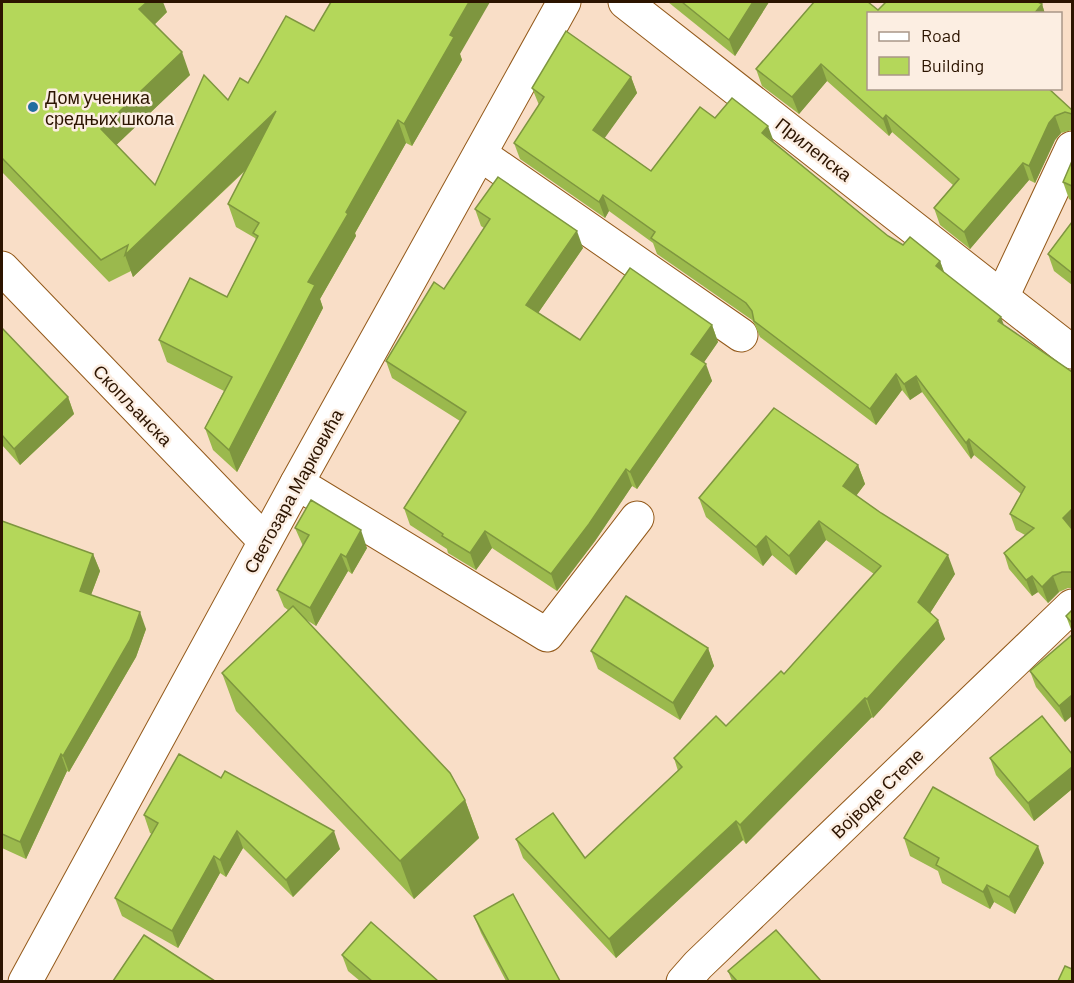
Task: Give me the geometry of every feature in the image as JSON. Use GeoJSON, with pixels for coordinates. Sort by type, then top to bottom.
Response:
{"type":"FeatureCollection","features":[{"type":"Feature","properties":{"kind":"street","name":"Светозара Марковића"},"geometry":{"type":"LineString","coordinates":[[25,981],[265,541],[564,2]]}},
{"type":"Feature","properties":{"kind":"street","name":"Прилепска"},"geometry":{"type":"LineString","coordinates":[[625,2],[1072,352]]}},
{"type":"Feature","properties":{"kind":"street"},"geometry":{"type":"LineString","coordinates":[[1002,297],[1072,148]]}},
{"type":"Feature","properties":{"kind":"street"},"geometry":{"type":"LineString","coordinates":[[480,154],[741,335]]}},
{"type":"Feature","properties":{"kind":"street","name":"Скопљанска"},"geometry":{"type":"LineString","coordinates":[[2,268],[265,541]]}},
{"type":"Feature","properties":{"kind":"street"},"geometry":{"type":"LineString","coordinates":[[297,483],[547,635],[637,518]]}},
{"type":"Feature","properties":{"kind":"street","name":"Војводе Степе"},"geometry":{"type":"LineString","coordinates":[[683,981],[1072,606]]}},
{"type":"Feature","properties":{"kind":"building"},"geometry":{"type":"Polygon","coordinates":[[[2,2],[147,2],[139,9],[182,52],[101,129],[155,185],[204,75],[228,100],[240,78],[248,83],[286,16],[314,31],[331,2],[469,2],[450,35],[454,37],[404,124],[398,120],[346,212],[348,214],[308,282],[315,285],[229,450],[205,428],[232,377],[159,340],[190,278],[227,297],[258,236],[253,233],[259,223],[228,204],[276,111],[125,255],[128,245],[101,260],[2,158],[2,2]]]}},
{"type":"Feature","properties":{"kind":"building"},"geometry":{"type":"Polygon","coordinates":[[[682,2],[753,2],[729,40],[682,2]]]}},
{"type":"Feature","properties":{"kind":"building"},"geometry":{"type":"Polygon","coordinates":[[[814,2],[868,2],[878,10],[886,2],[1038,2],[1042,4],[1036,12],[867,12],[867,90],[1050,90],[1072,110],[1072,114],[1065,112],[1055,116],[1049,123],[1029,166],[1023,163],[964,232],[934,208],[959,179],[886,115],[883,119],[821,64],[792,97],[756,69],[814,2]]]}},
{"type":"Feature","properties":{"kind":"building"},"geometry":{"type":"Polygon","coordinates":[[[566,31],[631,77],[593,130],[651,171],[700,107],[715,118],[732,98],[768,126],[762,133],[888,236],[903,245],[910,237],[940,261],[936,266],[1001,317],[998,321],[1072,372],[1072,509],[1063,518],[1072,529],[1072,572],[1062,572],[1053,576],[1042,587],[1032,576],[1026,580],[1004,553],[1034,528],[1010,514],[1025,487],[969,439],[966,443],[916,376],[904,384],[896,374],[870,409],[754,321],[752,311],[746,303],[651,238],[655,232],[603,195],[599,202],[514,143],[544,97],[532,88],[566,31]]]}},
{"type":"Feature","properties":{"kind":"building"},"geometry":{"type":"Polygon","coordinates":[[[1072,161],[1072,186],[1063,182],[1072,161]]]}},
{"type":"Feature","properties":{"kind":"building"},"geometry":{"type":"Polygon","coordinates":[[[498,177],[577,231],[526,305],[580,340],[630,268],[712,325],[691,354],[706,364],[630,472],[626,469],[589,524],[551,574],[485,531],[470,553],[404,508],[466,412],[386,361],[434,282],[444,289],[490,219],[475,209],[498,177]]]}},
{"type":"Feature","properties":{"kind":"building"},"geometry":{"type":"Polygon","coordinates":[[[1072,222],[1072,273],[1048,254],[1072,222]]]}},
{"type":"Feature","properties":{"kind":"building"},"geometry":{"type":"Polygon","coordinates":[[[2,328],[68,397],[14,449],[2,435],[2,328]]]}},
{"type":"Feature","properties":{"kind":"building"},"geometry":{"type":"Polygon","coordinates":[[[774,408],[858,465],[843,486],[948,555],[918,602],[938,620],[867,699],[865,698],[740,825],[736,821],[609,939],[516,839],[553,813],[585,858],[682,767],[674,758],[716,716],[726,726],[781,671],[784,674],[881,566],[819,521],[789,556],[766,536],[756,547],[699,498],[774,408]]]}},
{"type":"Feature","properties":{"kind":"building"},"geometry":{"type":"Polygon","coordinates":[[[311,500],[361,530],[346,557],[341,554],[310,608],[277,590],[309,535],[295,528],[311,500]]]}},
{"type":"Feature","properties":{"kind":"building"},"geometry":{"type":"Polygon","coordinates":[[[2,521],[93,554],[80,591],[140,612],[130,640],[63,756],[61,754],[20,842],[2,834],[2,521]]]}},
{"type":"Feature","properties":{"kind":"building"},"geometry":{"type":"Polygon","coordinates":[[[626,596],[708,648],[673,703],[591,651],[626,596]]]}},
{"type":"Feature","properties":{"kind":"building"},"geometry":{"type":"Polygon","coordinates":[[[293,606],[450,773],[465,800],[400,861],[222,673],[293,606]]]}},
{"type":"Feature","properties":{"kind":"building"},"geometry":{"type":"Polygon","coordinates":[[[1072,610],[1072,623],[1066,616],[1072,610]]]}},
{"type":"Feature","properties":{"kind":"building"},"geometry":{"type":"Polygon","coordinates":[[[1072,635],[1072,695],[1059,706],[1030,671],[1072,635]]]}},
{"type":"Feature","properties":{"kind":"building"},"geometry":{"type":"Polygon","coordinates":[[[1042,716],[1072,754],[1072,767],[1028,803],[990,758],[1042,716]]]}},
{"type":"Feature","properties":{"kind":"building"},"geometry":{"type":"Polygon","coordinates":[[[179,754],[221,778],[225,771],[334,831],[286,880],[237,831],[220,860],[214,856],[172,931],[115,898],[158,823],[144,815],[179,754]]]}},
{"type":"Feature","properties":{"kind":"building"},"geometry":{"type":"Polygon","coordinates":[[[933,787],[1038,846],[1009,897],[987,885],[983,892],[936,865],[939,858],[904,838],[933,787]]]}},
{"type":"Feature","properties":{"kind":"building"},"geometry":{"type":"Polygon","coordinates":[[[513,894],[560,981],[509,981],[474,916],[513,894]]]}},
{"type":"Feature","properties":{"kind":"building"},"geometry":{"type":"Polygon","coordinates":[[[371,922],[438,981],[372,981],[342,955],[371,922]]]}},
{"type":"Feature","properties":{"kind":"building"},"geometry":{"type":"Polygon","coordinates":[[[776,930],[821,981],[737,981],[728,971],[776,930]]]}},
{"type":"Feature","properties":{"kind":"building"},"geometry":{"type":"Polygon","coordinates":[[[144,935],[215,981],[113,981],[144,935]]]}},
{"type":"Feature","properties":{"kind":"building"},"geometry":{"type":"Polygon","coordinates":[[[1065,966],[1072,969],[1072,981],[1058,981],[1065,966]]]}},
{"type":"Feature","properties":{"kind":"place","name":"Дом ученика средњих школа"},"geometry":{"type":"Point","coordinates":[33,107]}}]}
